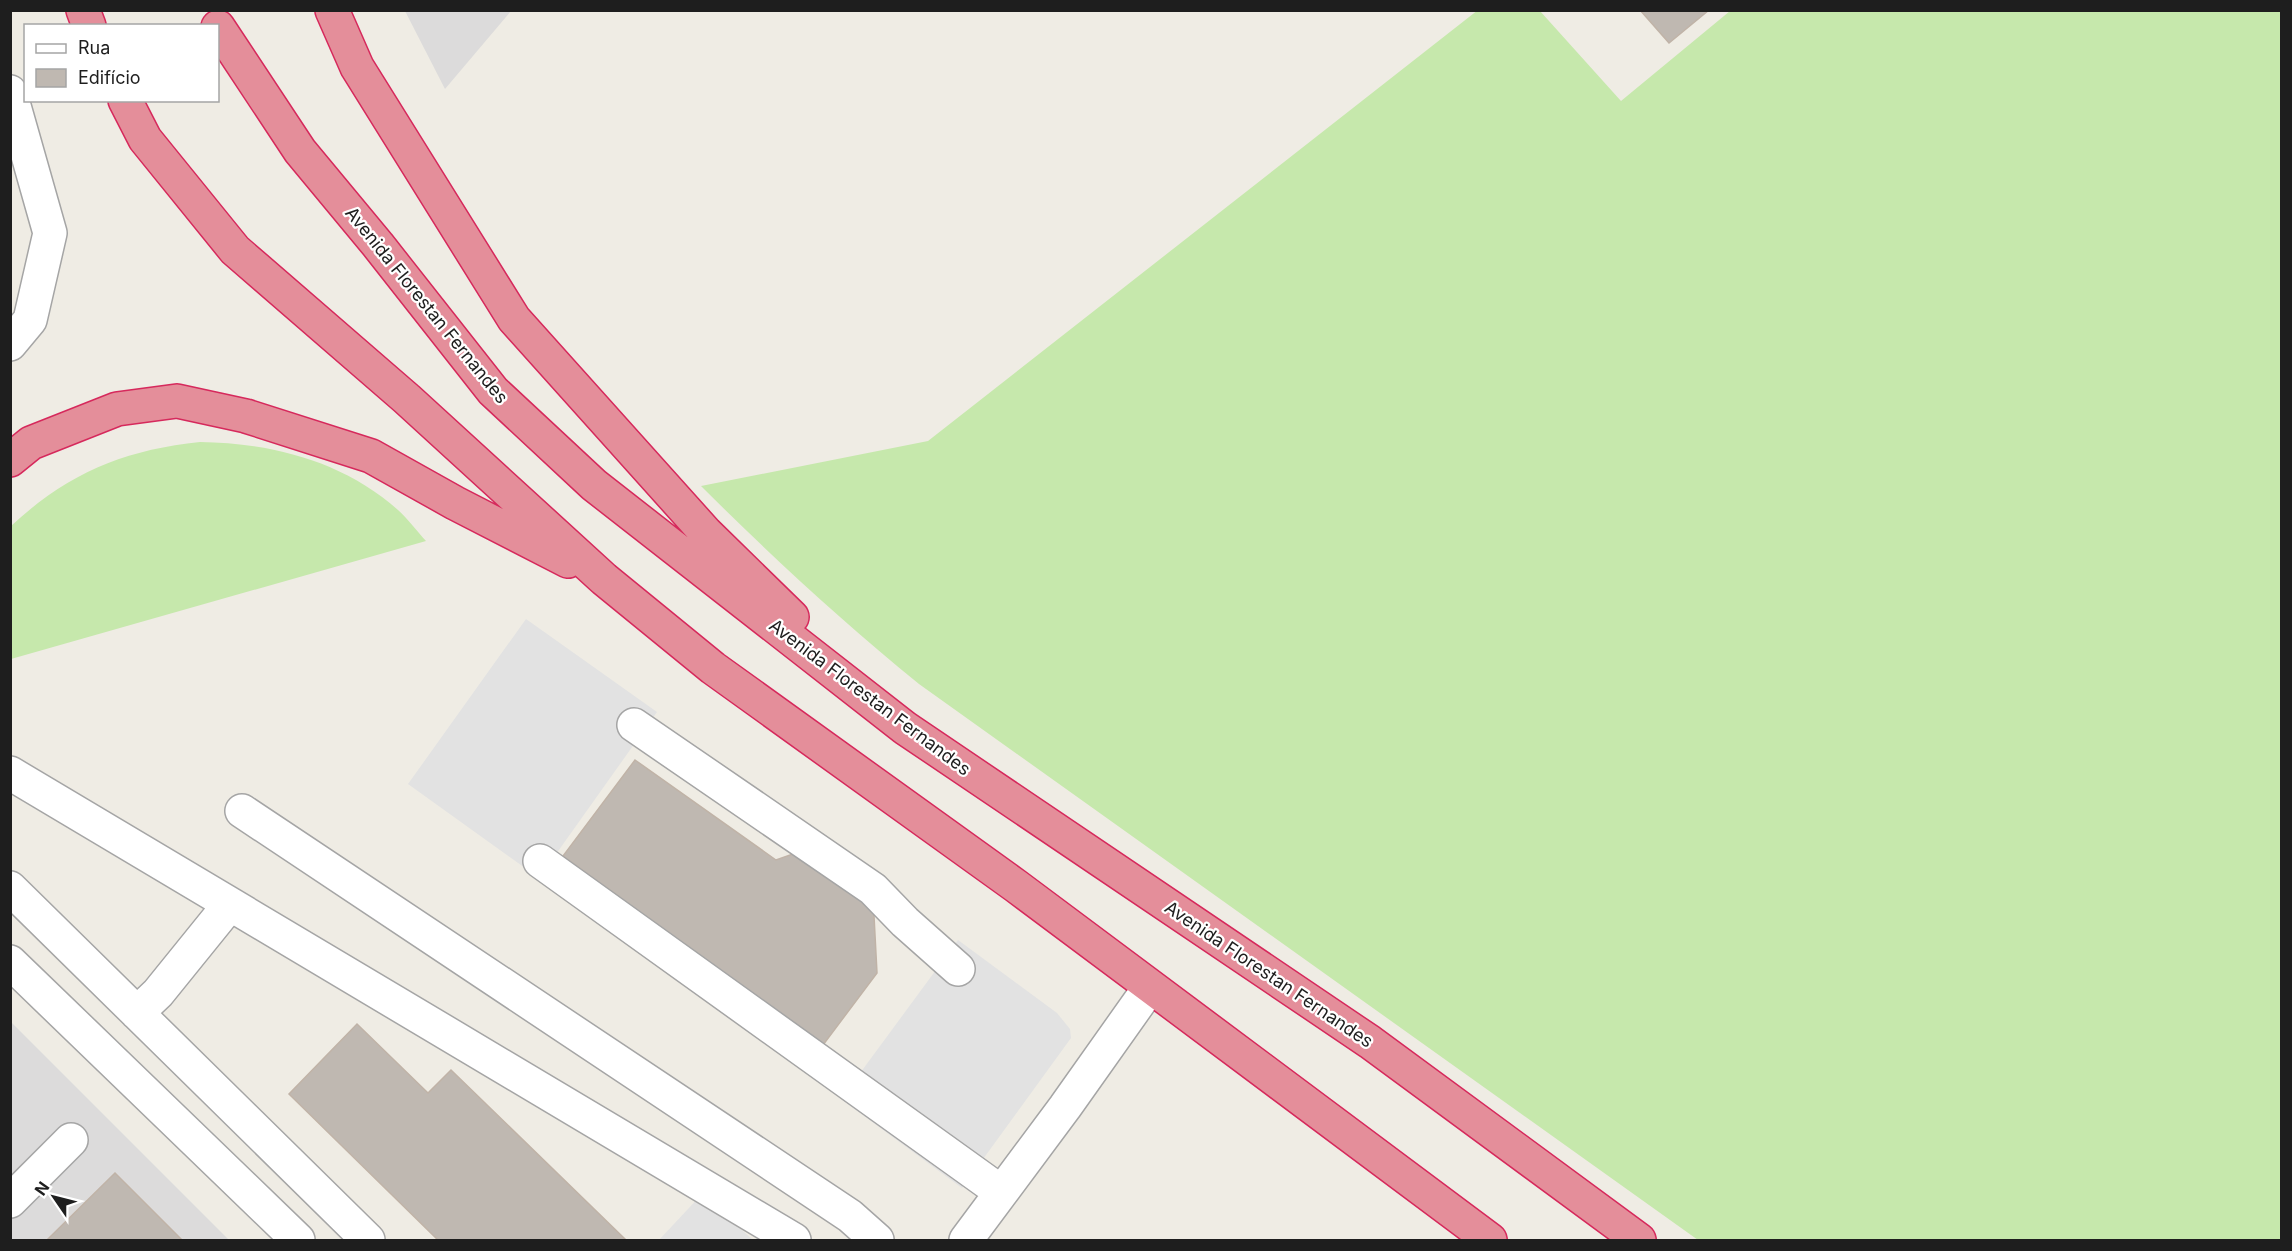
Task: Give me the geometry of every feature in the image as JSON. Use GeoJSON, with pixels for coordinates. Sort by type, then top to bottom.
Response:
{"type":"FeatureCollection","features":[{"type":"Feature","properties":{"kind":"highway","name":"Avenida Florestan Fernandes"},"geometry":{"type":"LineString","coordinates":[[207,10],[216,24]]}},
{"type":"Feature","properties":{"kind":"highway"},"geometry":{"type":"LineString","coordinates":[[332,10],[357,67],[514,319],[706,533],[905,728]]}},
{"type":"Feature","properties":{"kind":"highway","name":"Avenida Florestan Fernandes"},"geometry":{"type":"LineString","coordinates":[[219,29],[300,152],[378,245],[493,391],[594,485],[905,728],[1370,1042],[1640,1240]]}},
{"type":"Feature","properties":{"kind":"highway"},"geometry":{"type":"LineString","coordinates":[[126,102],[145,139],[235,250],[407,399],[604,579],[713,668],[1016,886],[1490,1240]]}},
{"type":"Feature","properties":{"kind":"highway"},"geometry":{"type":"LineString","coordinates":[[10,460],[31,443],[117,409],[177,401],[246,416],[371,456],[455,503],[604,579]]}},
{"type":"Feature","properties":{"kind":"street"},"geometry":{"type":"LineString","coordinates":[[10,92],[50,233],[30,320],[10,344]]}},
{"type":"Feature","properties":{"kind":"street"},"geometry":{"type":"LineString","coordinates":[[634,725],[873,889],[958,969]]}},
{"type":"Feature","properties":{"kind":"street"},"geometry":{"type":"LineString","coordinates":[[10,773],[794,1240]]}},
{"type":"Feature","properties":{"kind":"street"},"geometry":{"type":"LineString","coordinates":[[242,811],[850,1216],[877,1240]]}},
{"type":"Feature","properties":{"kind":"street"},"geometry":{"type":"LineString","coordinates":[[540,861],[1001,1192]]}},
{"type":"Feature","properties":{"kind":"street"},"geometry":{"type":"LineString","coordinates":[[10,888],[368,1240]]}},
{"type":"Feature","properties":{"kind":"street"},"geometry":{"type":"LineString","coordinates":[[137,1013],[158,993],[230,904]]}},
{"type":"Feature","properties":{"kind":"street"},"geometry":{"type":"LineString","coordinates":[[10,962],[298,1240]]}},
{"type":"Feature","properties":{"kind":"street"},"geometry":{"type":"LineString","coordinates":[[966,1240],[1065,1107],[1150,987]]}},
{"type":"Feature","properties":{"kind":"street"},"geometry":{"type":"LineString","coordinates":[[10,1201],[71,1140]]}},
{"type":"Feature","properties":{"kind":"shaded area"},"geometry":{"type":"Polygon","coordinates":[[[405,11],[511,11],[445,89],[405,11]]]}},
{"type":"Feature","properties":{"kind":"shaded area"},"geometry":{"type":"Polygon","coordinates":[[[526,619],[657,712],[539,878],[408,784],[526,619]]]}},
{"type":"Feature","properties":{"kind":"shaded area"},"geometry":{"type":"Polygon","coordinates":[[[958,940],[1057,1013],[1070,1029],[1071,1038],[962,1188],[841,1099],[958,940]]]}},
{"type":"Feature","properties":{"kind":"shaded area"},"geometry":{"type":"Polygon","coordinates":[[[11,1022],[229,1240],[11,1240],[11,1022]]]}},
{"type":"Feature","properties":{"kind":"shaded area"},"geometry":{"type":"Polygon","coordinates":[[[702,1194],[753,1240],[659,1240],[702,1194]]]}},
{"type":"Feature","properties":{"kind":"green space"},"geometry":{"type":"Polygon","coordinates":[[[1478,10],[1540,11],[1621,101],[1730,11],[2281,11],[2281,1240],[1698,1240],[919,684],[808,588],[701,486],[928,441],[1478,10]]]}},
{"type":"Feature","properties":{"kind":"green space"},"geometry":{"type":"Polygon","coordinates":[[[200,442],[227,443],[279,451],[330,467],[377,493],[402,514],[426,541],[11,659],[11,526],[53,492],[98,468],[146,451],[200,442]]]}},
{"type":"Feature","properties":{"kind":"building"},"geometry":{"type":"Polygon","coordinates":[[[1640,10],[1709,10],[1669,43],[1640,10]]]}},
{"type":"Feature","properties":{"kind":"building"},"geometry":{"type":"Polygon","coordinates":[[[635,760],[776,860],[807,849],[873,897],[877,973],[823,1045],[563,856],[635,760]]]}},
{"type":"Feature","properties":{"kind":"building"},"geometry":{"type":"Polygon","coordinates":[[[357,1024],[428,1093],[451,1070],[626,1240],[438,1240],[289,1094],[357,1024]]]}},
{"type":"Feature","properties":{"kind":"building"},"geometry":{"type":"Polygon","coordinates":[[[115,1173],[182,1240],[47,1240],[115,1173]]]}}]}
